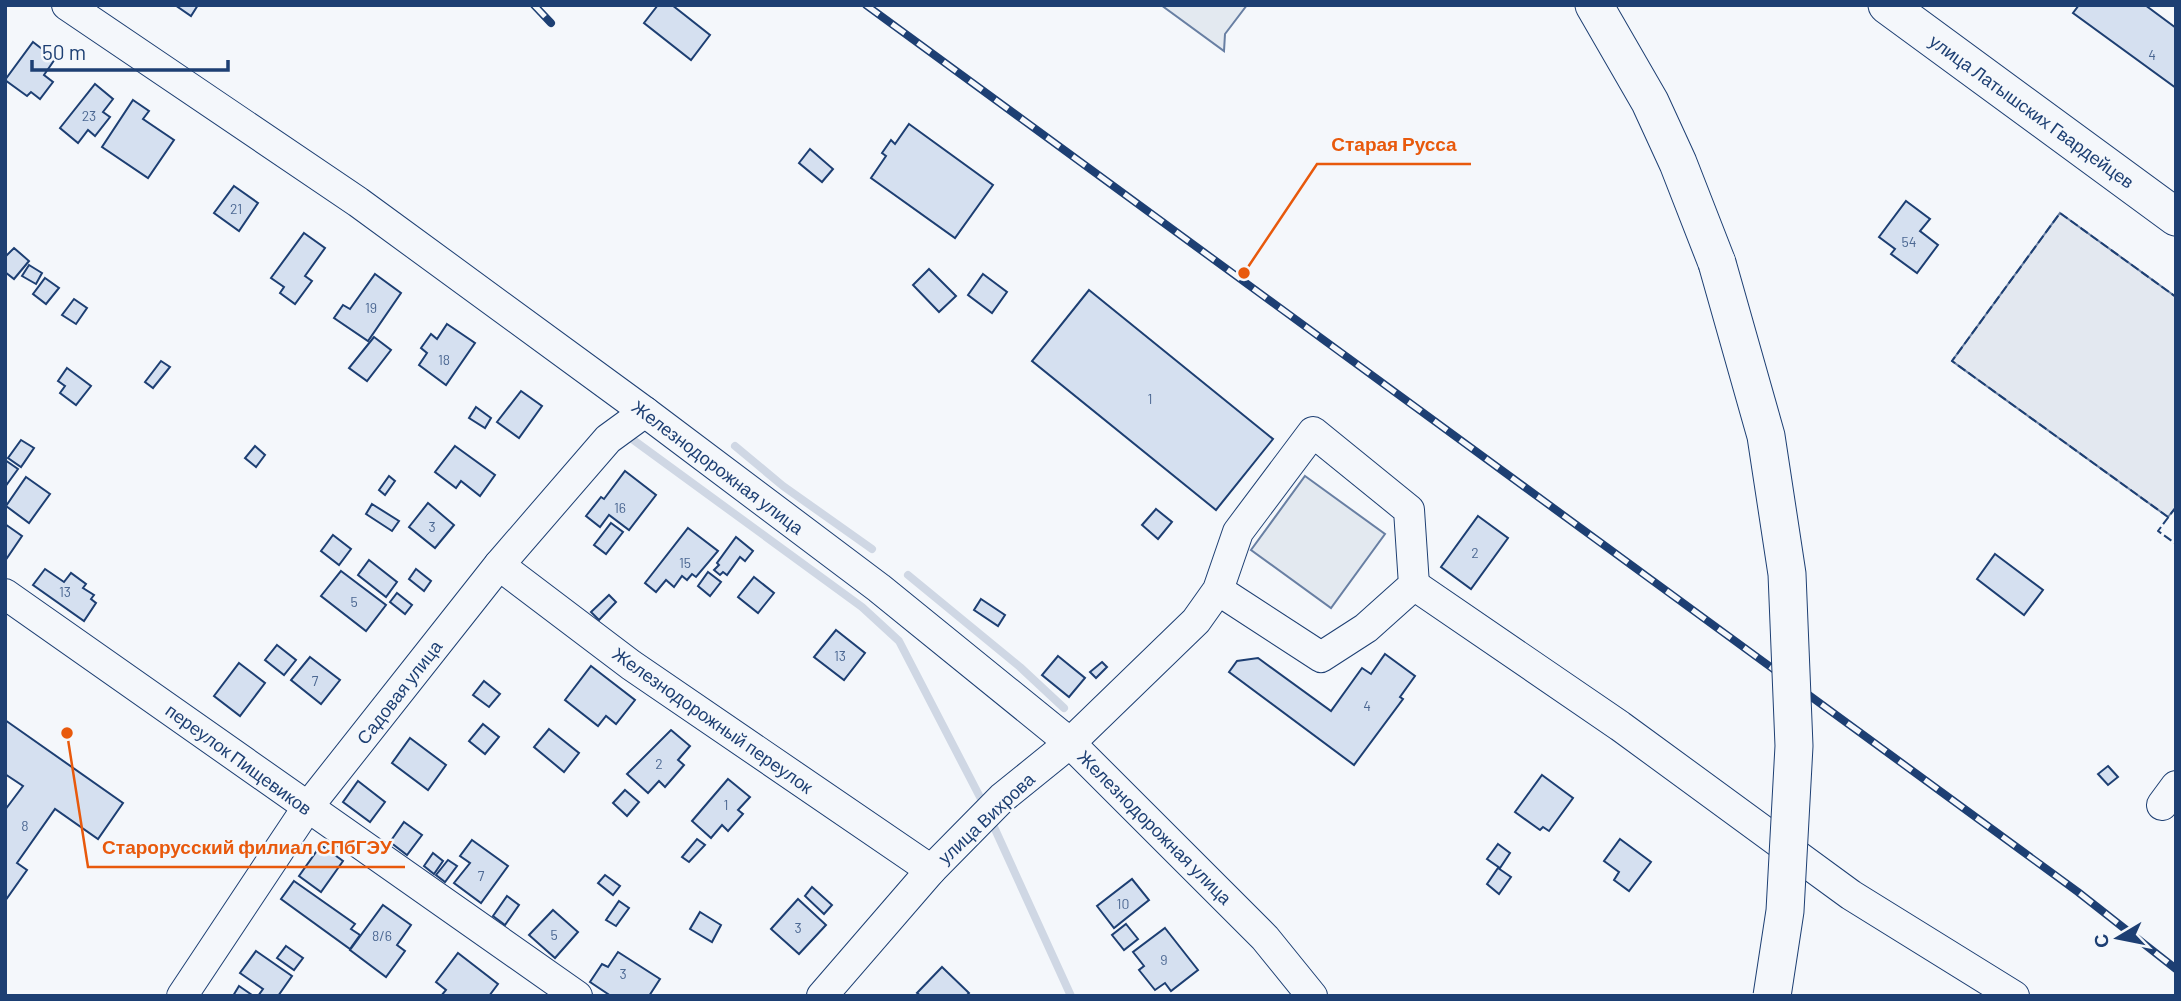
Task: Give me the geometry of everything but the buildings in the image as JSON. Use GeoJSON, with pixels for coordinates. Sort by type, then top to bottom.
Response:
{"type":"FeatureCollection","features":[{"type":"Feature","properties":{"kind":"main road"},"geometry":{"type":"LineString","coordinates":[[1594,5],[1650,102],[1678,163],[1717,263],[1766,436],[1787,575],[1794,746],[1785,911],[1772,996]]}},
{"type":"Feature","properties":{"kind":"main road","name":"улица Латышских Гвардейцев"},"geometry":{"type":"LineString","coordinates":[[1887,5],[2176,217]]}},
{"type":"Feature","properties":{"kind":"street","name":"Железнодорожная улица"},"geometry":{"type":"LineString","coordinates":[[68,5],[358,202],[645,412],[879,588],[1070,743],[1265,938],[1312,996]]}},
{"type":"Feature","properties":{"kind":"street","name":"Садовая улица"},"geometry":{"type":"LineString","coordinates":[[182,996],[307,808],[499,565],[608,439],[645,412]]}},
{"type":"Feature","properties":{"kind":"street"},"geometry":{"type":"LineString","coordinates":[[1313,432],[1409,510],[1414,585],[1366,628],[1321,657],[1218,590],[1238,532],[1313,432]]}},
{"type":"Feature","properties":{"kind":"street","name":"Железнодорожный переулок"},"geometry":{"type":"LineString","coordinates":[[499,565],[631,665],[931,870]]}},
{"type":"Feature","properties":{"kind":"street"},"geometry":{"type":"LineString","coordinates":[[1414,585],[1620,726],[1850,895],[2014,996]]}},
{"type":"Feature","properties":{"kind":"street","name":"улица Вихрова"},"geometry":{"type":"LineString","coordinates":[[822,996],[931,870],[1002,798],[1070,743],[1196,621],[1218,590]]}},
{"type":"Feature","properties":{"kind":"street","name":"переулок Пищевиков"},"geometry":{"type":"LineString","coordinates":[[5,594],[577,996]]}},
{"type":"Feature","properties":{"kind":"shaded area"},"geometry":{"type":"Polygon","coordinates":[[[1161,5],[1247,5],[1225,34],[1224,51],[1161,5]]]}},
{"type":"Feature","properties":{"kind":"shaded area"},"geometry":{"type":"Polygon","coordinates":[[[2060,213],[2176,297],[2176,507],[2168,517],[1952,361],[2060,213]]]}},
{"type":"Feature","properties":{"kind":"shaded area"},"geometry":{"type":"Polygon","coordinates":[[[1305,476],[1385,534],[1331,608],[1251,550],[1305,476]]]}},
{"type":"Feature","properties":{"kind":"waterway"},"geometry":{"type":"LineString","coordinates":[[632,439],[862,607],[899,641],[981,799]]}},
{"type":"Feature","properties":{"kind":"waterway"},"geometry":{"type":"LineString","coordinates":[[735,446],[783,486],[872,549]]}},
{"type":"Feature","properties":{"kind":"waterway"},"geometry":{"type":"LineString","coordinates":[[908,575],[1020,667],[1064,708]]}},
{"type":"Feature","properties":{"kind":"waterway"},"geometry":{"type":"LineString","coordinates":[[994,827],[1071,996]]}},
{"type":"Feature","properties":{"kind":"railway"},"geometry":{"type":"LineString","coordinates":[[534,5],[551,23]]}},
{"type":"Feature","properties":{"kind":"railway"},"geometry":{"type":"LineString","coordinates":[[866,5],[2078,892],[2176,969]]}},
{"type":"Feature","properties":{"kind":"fence"},"geometry":{"type":"LineString","coordinates":[[2168,517],[1952,361],[2060,213],[2176,297]]}},
{"type":"Feature","properties":{"kind":"fence"},"geometry":{"type":"LineString","coordinates":[[2176,507],[2158,531],[2176,544]]}},
{"type":"Feature","properties":{"kind":"place","name":"Старая Русса"},"geometry":{"type":"Point","coordinates":[1244,273]}},
{"type":"Feature","properties":{"kind":"place","name":"Старорусский филиал СПбГЭУ"},"geometry":{"type":"Point","coordinates":[67,733]}}]}
